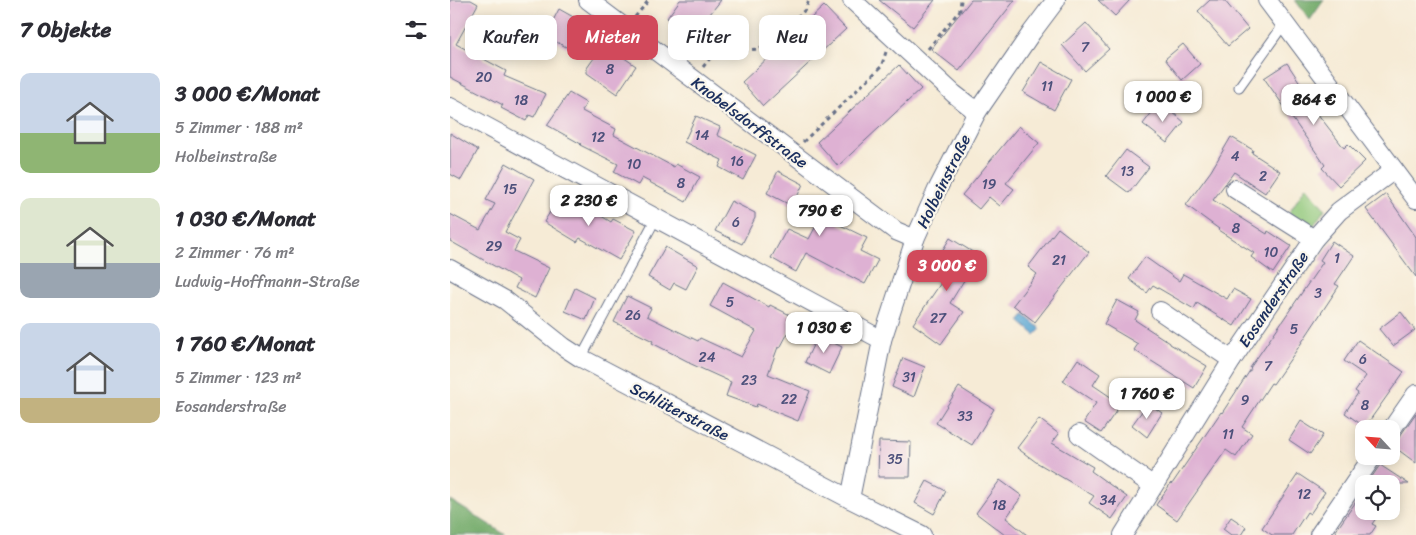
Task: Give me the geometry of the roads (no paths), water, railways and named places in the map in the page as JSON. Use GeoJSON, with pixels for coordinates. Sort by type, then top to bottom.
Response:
{"type":"FeatureCollection","features":[{"type":"Feature","properties":{"kind":"street","name":"Knobelsdorffstraße"},"geometry":{"type":"LineString","coordinates":[[588,0],[896,231],[915,239]]}},
{"type":"Feature","properties":{"kind":"street"},"geometry":{"type":"LineString","coordinates":[[852,0],[954,94],[977,112]]}},
{"type":"Feature","properties":{"kind":"street","name":"Holbeinstraße"},"geometry":{"type":"LineString","coordinates":[[850,499],[882,340],[915,239],[937,190],[977,112],[1056,0]]}},
{"type":"Feature","properties":{"kind":"street"},"geometry":{"type":"LineString","coordinates":[[1266,0],[1416,199]]}},
{"type":"Feature","properties":{"kind":"street"},"geometry":{"type":"LineString","coordinates":[[450,107],[882,340]]}},
{"type":"Feature","properties":{"kind":"street","name":"Eosanderstraße"},"geometry":{"type":"LineString","coordinates":[[1123,535],[1152,485],[1232,360],[1314,238],[1339,211],[1394,170]]}},
{"type":"Feature","properties":{"kind":"street","name":"Eosanderstraße"},"geometry":{"type":"LineString","coordinates":[[1235,189],[1314,238]]}},
{"type":"Feature","properties":{"kind":"street","name":"Schlüterstraße"},"geometry":{"type":"LineString","coordinates":[[450,269],[505,300],[564,347],[581,358],[922,535]]}},
{"type":"Feature","properties":{"kind":"street","name":"Eosanderstraße"},"geometry":{"type":"LineString","coordinates":[[1160,311],[1232,360]]}},
{"type":"Feature","properties":{"kind":"street"},"geometry":{"type":"LineString","coordinates":[[1398,420],[1416,394]]}},
{"type":"Feature","properties":{"kind":"street"},"geometry":{"type":"LineString","coordinates":[[1079,434],[1152,485]]}},
{"type":"Feature","properties":{"kind":"street"},"geometry":{"type":"LineString","coordinates":[[1319,535],[1367,465]]}},
{"type":"Feature","properties":{"kind":"lane"},"geometry":{"type":"LineString","coordinates":[[1239,87],[1284,24]]}},
{"type":"Feature","properties":{"kind":"lane"},"geometry":{"type":"LineString","coordinates":[[581,358],[656,218]]}},
{"type":"Feature","properties":{"kind":"water"},"geometry":{"type":"Polygon","coordinates":[[[1024,315],[1041,329],[1035,335],[1019,321],[1024,315]]]}}]}
